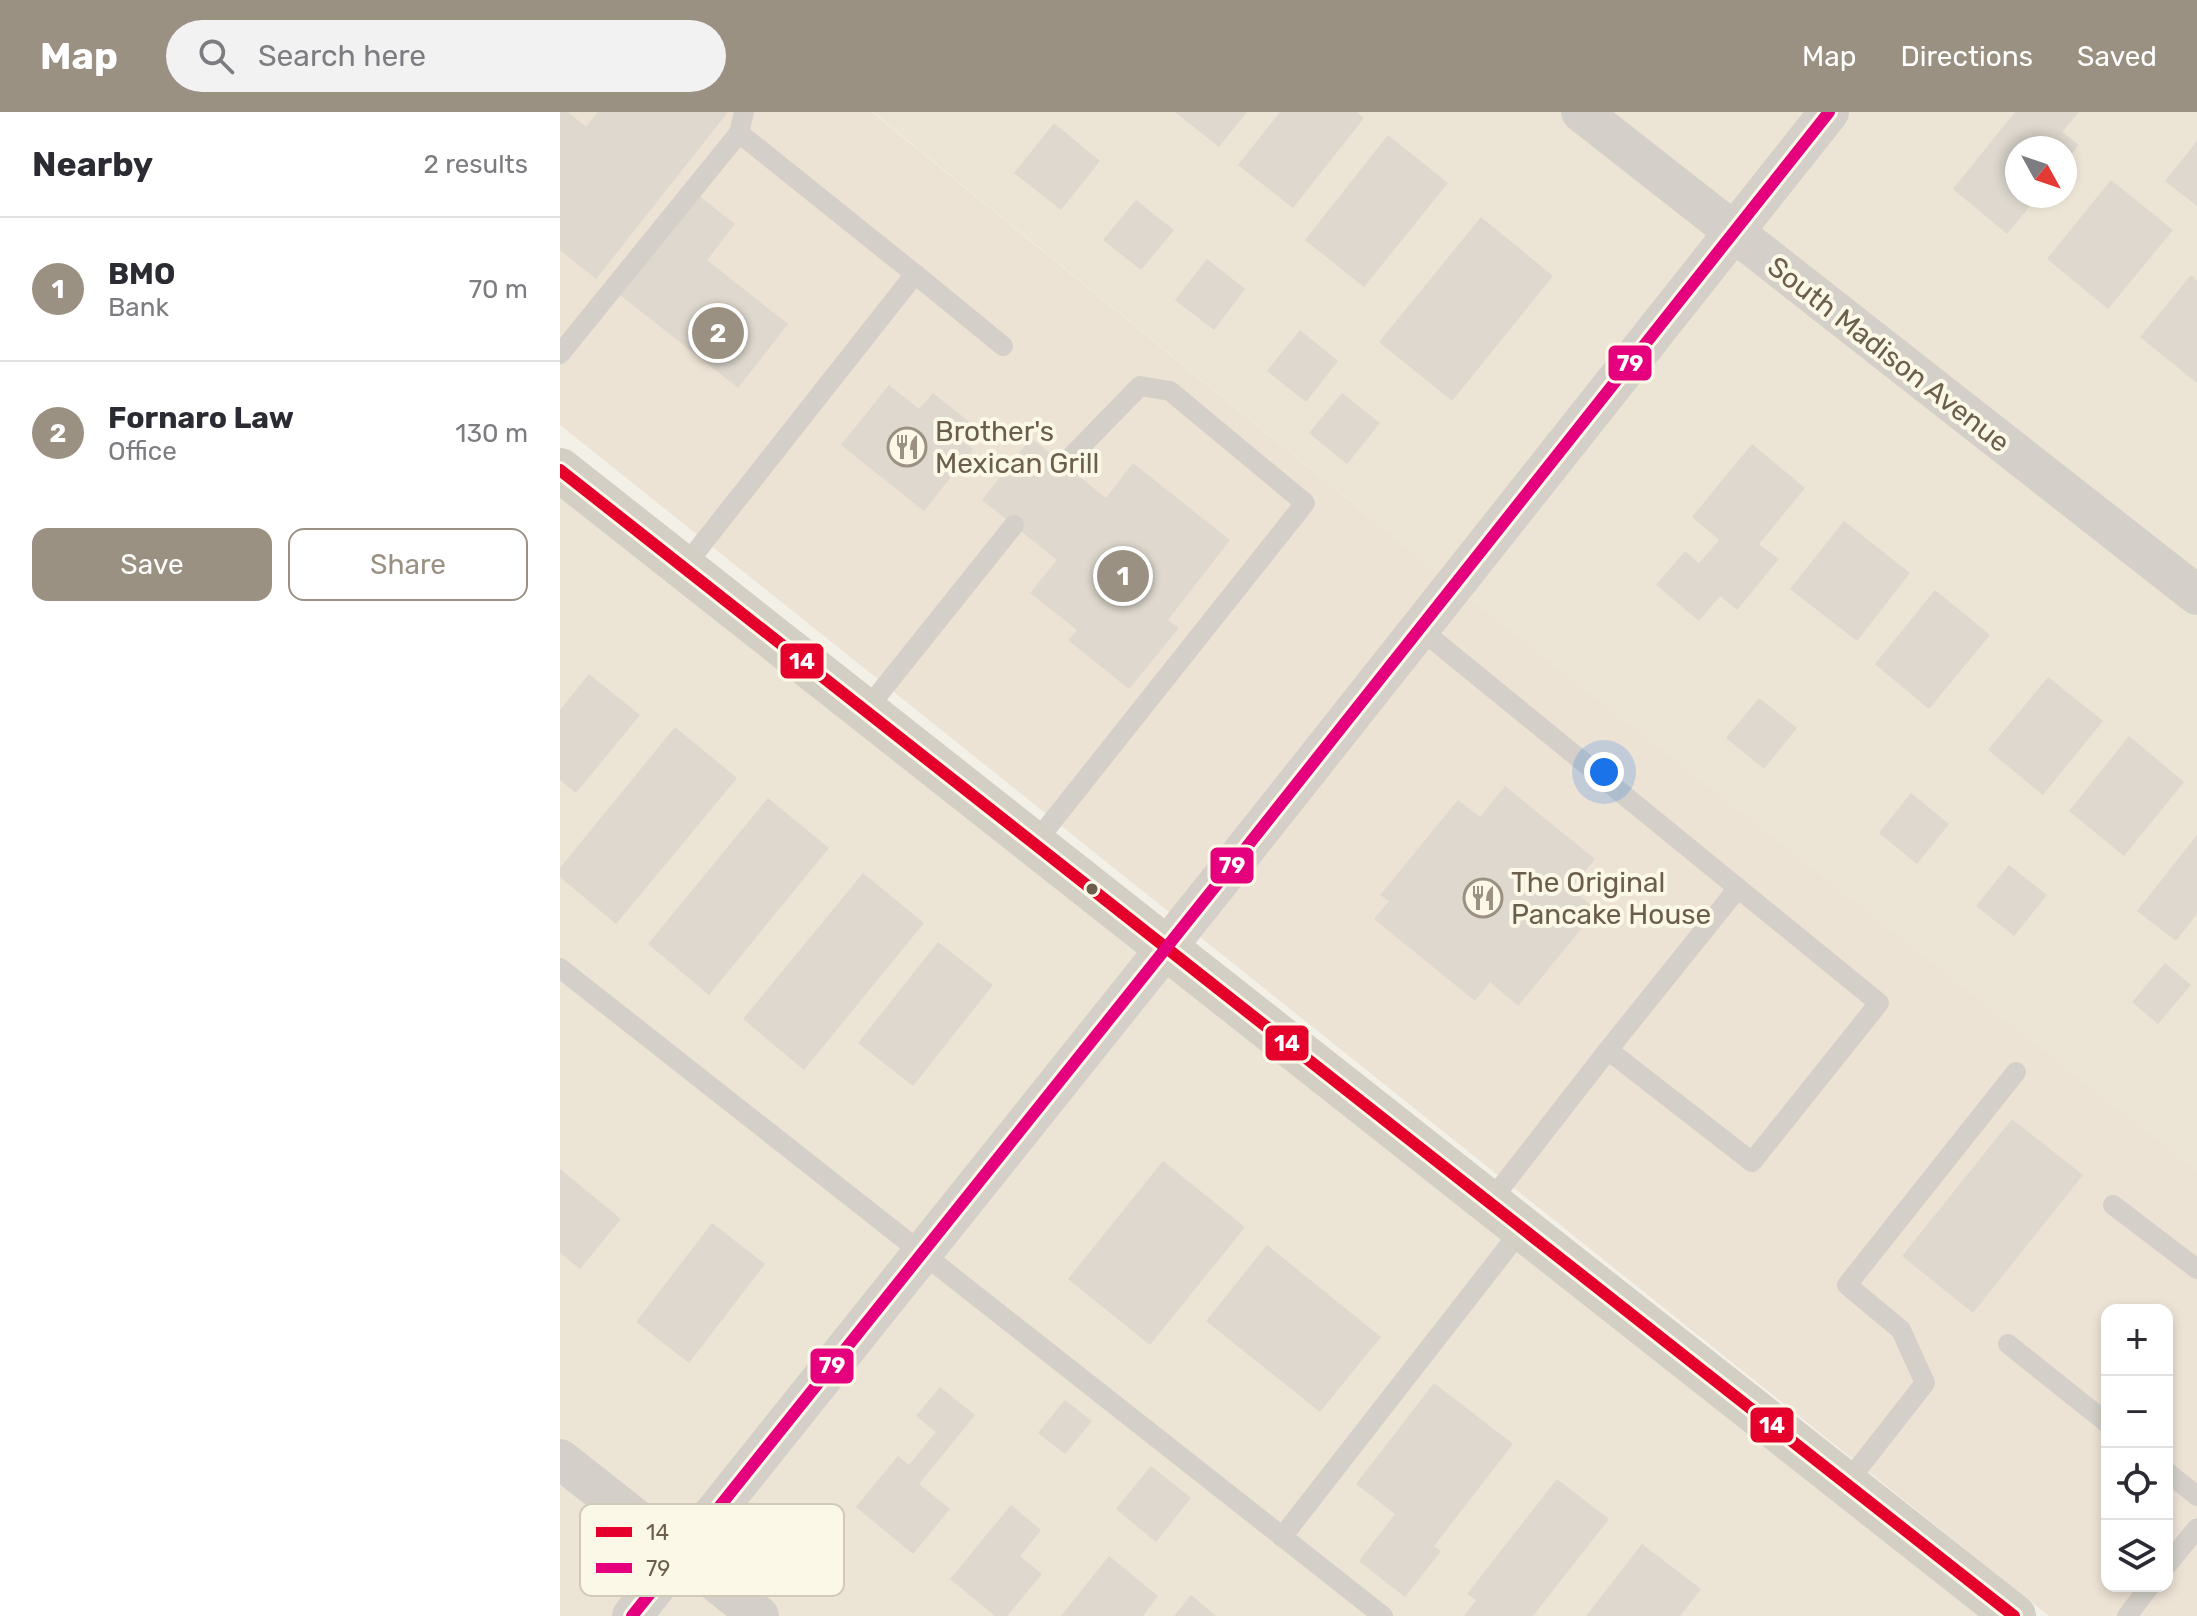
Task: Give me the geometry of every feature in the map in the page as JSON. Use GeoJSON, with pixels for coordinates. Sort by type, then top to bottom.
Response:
{"type":"FeatureCollection","features":[{"type":"Feature","properties":{"kind":"main road"},"geometry":{"type":"LineString","coordinates":[[560,470],[2014,1616]]}},
{"type":"Feature","properties":{"kind":"street","name":"South Madison Avenue"},"geometry":{"type":"LineString","coordinates":[[1581,112],[2197,595]]}},
{"type":"Feature","properties":{"kind":"street"},"geometry":{"type":"LineString","coordinates":[[720,1504],[1166,949],[1829,112]]}},
{"type":"Feature","properties":{"kind":"street"},"geometry":{"type":"LineString","coordinates":[[560,1459],[617,1504]]}},
{"type":"Feature","properties":{"kind":"street"},"geometry":{"type":"LineString","coordinates":[[632,1616],[647,1596]]}},
{"type":"Feature","properties":{"kind":"street"},"geometry":{"type":"LineString","coordinates":[[734,1596],[759,1616]]}},
{"type":"Feature","properties":{"kind":"lane"},"geometry":{"type":"LineString","coordinates":[[560,354],[739,133],[744,112]]}},
{"type":"Feature","properties":{"kind":"lane"},"geometry":{"type":"LineString","coordinates":[[739,133],[1003,346]]}},
{"type":"Feature","properties":{"kind":"lane"},"geometry":{"type":"LineString","coordinates":[[684,567],[915,274]]}},
{"type":"Feature","properties":{"kind":"lane"},"geometry":{"type":"LineString","coordinates":[[1035,843],[1305,503],[1170,391],[1140,386],[1063,465]]}},
{"type":"Feature","properties":{"kind":"lane"},"geometry":{"type":"LineString","coordinates":[[866,710],[1014,525]]}},
{"type":"Feature","properties":{"kind":"lane"},"geometry":{"type":"LineString","coordinates":[[1419,628],[1879,1003],[1752,1162],[1608,1050]]}},
{"type":"Feature","properties":{"kind":"lane"},"geometry":{"type":"LineString","coordinates":[[1282,1537],[1506,1216],[1608,1050],[1738,888]]}},
{"type":"Feature","properties":{"kind":"lane"},"geometry":{"type":"LineString","coordinates":[[560,968],[1383,1616]]}},
{"type":"Feature","properties":{"kind":"lane"},"geometry":{"type":"LineString","coordinates":[[1846,1484],[1925,1383],[1901,1330],[1847,1285],[2016,1072]]}},
{"type":"Feature","properties":{"kind":"lane"},"geometry":{"type":"LineString","coordinates":[[2113,1205],[2197,1269]]}},
{"type":"Feature","properties":{"kind":"lane"},"geometry":{"type":"LineString","coordinates":[[2008,1344],[2101,1418]]}},
{"type":"Feature","properties":{"kind":"lane"},"geometry":{"type":"LineString","coordinates":[[2173,1477],[2197,1496]]}},
{"type":"Feature","properties":{"kind":"lane"},"geometry":{"type":"LineString","coordinates":[[2173,1558],[2197,1528]]}},
{"type":"Feature","properties":{"kind":"lane"},"geometry":{"type":"LineString","coordinates":[[2127,1616],[2145,1592]]}},
{"type":"Feature","properties":{"kind":"shaded area"},"geometry":{"type":"Polygon","coordinates":[[[560,112],[872,112],[1451,583],[2197,1170],[2197,1616],[2049,1616],[560,425],[560,112]]]}},
{"type":"Feature","properties":{"kind":"shaded area"},"geometry":{"type":"Polygon","coordinates":[[[873,112],[2197,112],[2197,1170],[1451,583],[873,112]]]}},
{"type":"Feature","properties":{"kind":"shaded area"},"geometry":{"type":"Polygon","coordinates":[[[560,491],[1984,1616],[560,1616],[560,491]]]}},
{"type":"Feature","properties":{"kind":"building"},"geometry":{"type":"Polygon","coordinates":[[[560,112],[568,112],[586,127],[598,112],[728,112],[596,279],[560,250],[560,112]]]}},
{"type":"Feature","properties":{"kind":"building"},"geometry":{"type":"Polygon","coordinates":[[[1175,112],[1247,112],[1219,147],[1175,112]]]}},
{"type":"Feature","properties":{"kind":"building"},"geometry":{"type":"Polygon","coordinates":[[[1280,112],[1357,112],[1364,118],[1293,208],[1238,165],[1280,112]]]}},
{"type":"Feature","properties":{"kind":"building"},"geometry":{"type":"Polygon","coordinates":[[[2015,112],[2079,112],[2062,132],[2067,136],[2005,136],[2005,208],[2028,208],[2007,234],[1953,189],[2015,112]]]}},
{"type":"Feature","properties":{"kind":"building"},"geometry":{"type":"Polygon","coordinates":[[[1054,123],[1100,161],[1061,210],[1014,173],[1054,123]]]}},
{"type":"Feature","properties":{"kind":"building"},"geometry":{"type":"Polygon","coordinates":[[[1388,135],[1448,183],[1364,287],[1305,240],[1388,135]]]}},
{"type":"Feature","properties":{"kind":"building"},"geometry":{"type":"Polygon","coordinates":[[[2197,141],[2197,206],[2165,181],[2197,141]]]}},
{"type":"Feature","properties":{"kind":"building"},"geometry":{"type":"Polygon","coordinates":[[[2111,180],[2173,230],[2108,309],[2047,259],[2111,180]]]}},
{"type":"Feature","properties":{"kind":"building"},"geometry":{"type":"Polygon","coordinates":[[[698,195],[735,224],[707,260],[788,324],[738,388],[620,295],[698,195]]]}},
{"type":"Feature","properties":{"kind":"building"},"geometry":{"type":"Polygon","coordinates":[[[1136,200],[1174,230],[1141,270],[1103,240],[1136,200]]]}},
{"type":"Feature","properties":{"kind":"building"},"geometry":{"type":"Polygon","coordinates":[[[1481,217],[1553,276],[1452,401],[1379,342],[1481,217]]]}},
{"type":"Feature","properties":{"kind":"building"},"geometry":{"type":"Polygon","coordinates":[[[1207,259],[1245,289],[1214,330],[1175,300],[1207,259]]]}},
{"type":"Feature","properties":{"kind":"building"},"geometry":{"type":"Polygon","coordinates":[[[2191,275],[2197,280],[2197,383],[2140,337],[2191,275]]]}},
{"type":"Feature","properties":{"kind":"building"},"geometry":{"type":"Polygon","coordinates":[[[1300,330],[1338,361],[1306,402],[1267,371],[1300,330]]]}},
{"type":"Feature","properties":{"kind":"building","name":"Brother's Mexican Grill"},"geometry":{"type":"Polygon","coordinates":[[[889,385],[919,409],[933,393],[972,424],[960,438],[973,449],[924,511],[841,445],[889,385]]]}},
{"type":"Feature","properties":{"kind":"building"},"geometry":{"type":"Polygon","coordinates":[[[1342,393],[1380,423],[1347,464],[1309,433],[1342,393]]]}},
{"type":"Feature","properties":{"kind":"building"},"geometry":{"type":"Polygon","coordinates":[[[1031,438],[1106,498],[1133,463],[1230,540],[1168,620],[1179,628],[1129,689],[1068,640],[1077,630],[1030,593],[1057,560],[982,500],[1031,438]]]}},
{"type":"Feature","properties":{"kind":"building"},"geometry":{"type":"Polygon","coordinates":[[[1752,444],[1805,488],[1759,544],[1779,559],[1737,610],[1720,596],[1699,621],[1656,585],[1685,551],[1699,563],[1719,540],[1692,517],[1752,444]]]}},
{"type":"Feature","properties":{"kind":"building"},"geometry":{"type":"Polygon","coordinates":[[[1844,521],[1910,573],[1857,641],[1790,589],[1844,521]]]}},
{"type":"Feature","properties":{"kind":"building"},"geometry":{"type":"Polygon","coordinates":[[[1935,590],[1990,635],[1929,709],[1875,664],[1935,590]]]}},
{"type":"Feature","properties":{"kind":"building"},"geometry":{"type":"Polygon","coordinates":[[[589,674],[640,715],[576,793],[560,780],[560,710],[589,674]]]}},
{"type":"Feature","properties":{"kind":"building"},"geometry":{"type":"Polygon","coordinates":[[[2048,677],[2103,721],[2043,795],[1988,750],[2048,677]]]}},
{"type":"Feature","properties":{"kind":"building"},"geometry":{"type":"Polygon","coordinates":[[[1759,698],[1797,728],[1764,769],[1726,738],[1759,698]]]}},
{"type":"Feature","properties":{"kind":"building"},"geometry":{"type":"Polygon","coordinates":[[[675,727],[737,778],[616,924],[560,877],[560,868],[675,727]]]}},
{"type":"Feature","properties":{"kind":"building"},"geometry":{"type":"Polygon","coordinates":[[[2129,736],[2184,782],[2124,856],[2069,811],[2129,736]]]}},
{"type":"Feature","properties":{"kind":"building","name":"The Original Pancake House"},"geometry":{"type":"Polygon","coordinates":[[[1505,786],[1595,859],[1571,889],[1597,910],[1518,1006],[1490,982],[1475,1001],[1374,919],[1389,901],[1380,895],[1458,800],[1480,817],[1505,786]]]}},
{"type":"Feature","properties":{"kind":"building"},"geometry":{"type":"Polygon","coordinates":[[[1911,793],[1949,824],[1917,864],[1879,833],[1911,793]]]}},
{"type":"Feature","properties":{"kind":"building"},"geometry":{"type":"Polygon","coordinates":[[[768,798],[829,848],[709,995],[648,944],[768,798]]]}},
{"type":"Feature","properties":{"kind":"building"},"geometry":{"type":"Polygon","coordinates":[[[2197,835],[2197,914],[2176,941],[2137,911],[2197,835]]]}},
{"type":"Feature","properties":{"kind":"building"},"geometry":{"type":"Polygon","coordinates":[[[2009,865],[2047,895],[2014,936],[1976,906],[2009,865]]]}},
{"type":"Feature","properties":{"kind":"building"},"geometry":{"type":"Polygon","coordinates":[[[863,873],[924,923],[804,1070],[743,1019],[863,873]]]}},
{"type":"Feature","properties":{"kind":"building"},"geometry":{"type":"Polygon","coordinates":[[[938,942],[993,985],[913,1086],[858,1043],[938,942]]]}},
{"type":"Feature","properties":{"kind":"building"},"geometry":{"type":"Polygon","coordinates":[[[2165,963],[2191,985],[2158,1024],[2132,1002],[2165,963]]]}},
{"type":"Feature","properties":{"kind":"building"},"geometry":{"type":"Polygon","coordinates":[[[2012,1119],[2083,1175],[1973,1313],[1902,1256],[2012,1119]]]}},
{"type":"Feature","properties":{"kind":"building"},"geometry":{"type":"Polygon","coordinates":[[[1163,1161],[1245,1227],[1150,1345],[1068,1279],[1163,1161]]]}},
{"type":"Feature","properties":{"kind":"building"},"geometry":{"type":"Polygon","coordinates":[[[560,1169],[621,1219],[580,1269],[560,1253],[560,1169]]]}},
{"type":"Feature","properties":{"kind":"building"},"geometry":{"type":"Polygon","coordinates":[[[712,1223],[765,1264],[689,1363],[636,1322],[712,1223]]]}},
{"type":"Feature","properties":{"kind":"building"},"geometry":{"type":"Polygon","coordinates":[[[1267,1245],[1381,1337],[1320,1412],[1206,1321],[1267,1245]]]}},
{"type":"Feature","properties":{"kind":"building"},"geometry":{"type":"Polygon","coordinates":[[[1434,1383],[1513,1444],[1434,1546],[1441,1551],[1405,1597],[1359,1561],[1395,1514],[1356,1484],[1434,1383]]]}},
{"type":"Feature","properties":{"kind":"building"},"geometry":{"type":"Polygon","coordinates":[[[940,1387],[975,1415],[919,1484],[950,1509],[913,1554],[856,1507],[898,1456],[909,1465],[936,1432],[916,1416],[940,1387]]]}},
{"type":"Feature","properties":{"kind":"building"},"geometry":{"type":"Polygon","coordinates":[[[1065,1400],[1092,1421],[1065,1454],[1038,1433],[1065,1400]]]}},
{"type":"Feature","properties":{"kind":"building"},"geometry":{"type":"Polygon","coordinates":[[[1151,1466],[1191,1498],[1156,1542],[1116,1509],[1151,1466]]]}},
{"type":"Feature","properties":{"kind":"building"},"geometry":{"type":"Polygon","coordinates":[[[1557,1479],[1609,1519],[1533,1616],[1464,1616],[1476,1600],[1467,1594],[1557,1479]]]}},
{"type":"Feature","properties":{"kind":"building"},"geometry":{"type":"Polygon","coordinates":[[[1011,1505],[1041,1530],[1020,1556],[1042,1574],[1007,1616],[995,1616],[950,1579],[1011,1505]]]}},
{"type":"Feature","properties":{"kind":"building"},"geometry":{"type":"Polygon","coordinates":[[[1642,1544],[1701,1589],[1680,1616],[1586,1616],[1642,1544]]]}},
{"type":"Feature","properties":{"kind":"building"},"geometry":{"type":"Polygon","coordinates":[[[1109,1556],[1158,1596],[1143,1616],[1061,1616],[1109,1556]]]}},
{"type":"Feature","properties":{"kind":"building"},"geometry":{"type":"Polygon","coordinates":[[[1191,1595],[1216,1616],[1174,1616],[1191,1595]]]}},
{"type":"Feature","properties":{"kind":"transit line","name":"79"},"geometry":{"type":"LineString","coordinates":[[722,1504],[1829,112]]}},
{"type":"Feature","properties":{"kind":"transit line","name":"14"},"geometry":{"type":"LineString","coordinates":[[560,470],[2014,1616]]}},
{"type":"Feature","properties":{"kind":"transit line","name":"79"},"geometry":{"type":"LineString","coordinates":[[632,1616],[648,1596]]}},
{"type":"Feature","properties":{"kind":"place","name":"Fornaro Law"},"geometry":{"type":"Point","coordinates":[718,333]}},
{"type":"Feature","properties":{"kind":"place","name":"Brother's Mexican Grill"},"geometry":{"type":"Point","coordinates":[907,447]}},
{"type":"Feature","properties":{"kind":"place","name":"BMO"},"geometry":{"type":"Point","coordinates":[1123,576]}},
{"type":"Feature","properties":{"kind":"place","name":"The Original Pancake House"},"geometry":{"type":"Point","coordinates":[1483,898]}}]}
